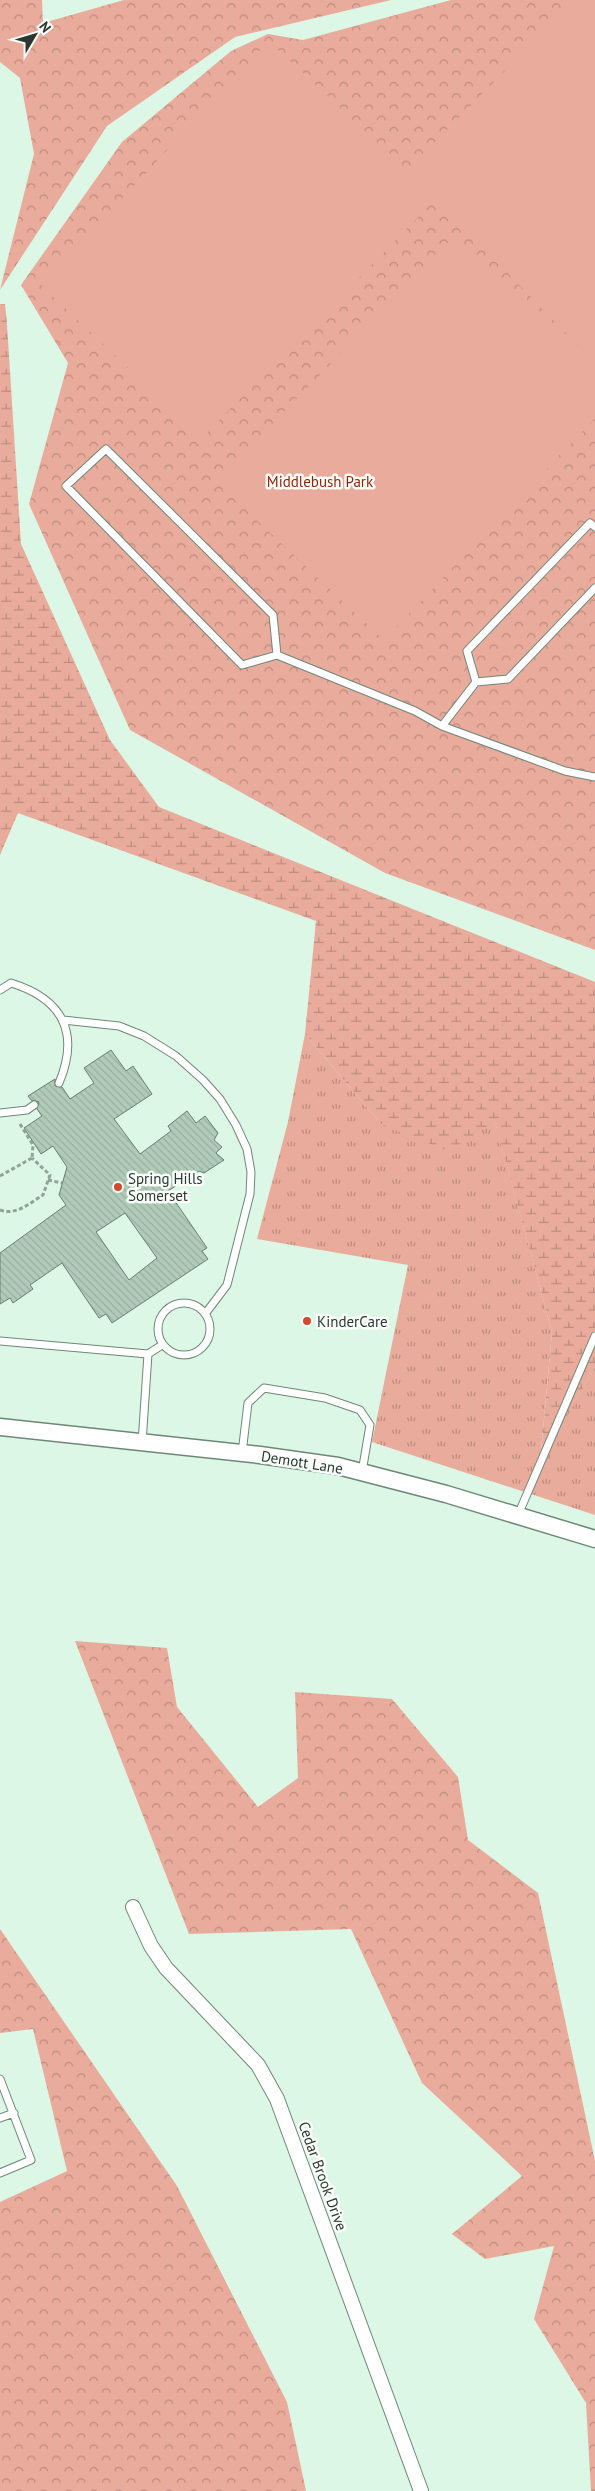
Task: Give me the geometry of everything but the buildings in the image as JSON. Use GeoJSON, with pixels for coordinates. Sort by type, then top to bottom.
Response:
{"type":"FeatureCollection","features":[{"type":"Feature","properties":{"kind":"street","name":"Demott Lane"},"geometry":{"type":"LineString","coordinates":[[0,1427],[242,1453],[338,1466],[446,1494],[595,1539]]}},
{"type":"Feature","properties":{"kind":"street","name":"Cedar Brook Drive"},"geometry":{"type":"LineString","coordinates":[[134,1907],[151,1946],[166,1968],[258,2065],[276,2099],[421,2491]]}},
{"type":"Feature","properties":{"kind":"lane"},"geometry":{"type":"LineString","coordinates":[[277,655],[273,616],[106,449],[66,486],[242,665],[277,655],[415,711],[442,726],[565,771],[595,777]]}},
{"type":"Feature","properties":{"kind":"lane"},"geometry":{"type":"LineString","coordinates":[[476,682],[467,651],[590,523],[595,528]]}},
{"type":"Feature","properties":{"kind":"lane"},"geometry":{"type":"LineString","coordinates":[[442,726],[476,682],[508,679],[595,588]]}},
{"type":"Feature","properties":{"kind":"lane"},"geometry":{"type":"LineString","coordinates":[[0,990],[12,983],[32,990],[50,1002],[63,1020],[69,1041],[68,1063],[59,1083]]}},
{"type":"Feature","properties":{"kind":"lane"},"geometry":{"type":"LineString","coordinates":[[63,1020],[119,1026],[144,1036],[176,1056],[203,1080],[220,1099],[236,1125],[247,1149],[251,1172],[250,1194],[227,1285],[205,1314]]}},
{"type":"Feature","properties":{"kind":"lane"},"geometry":{"type":"LineString","coordinates":[[0,1112],[26,1110],[34,1105]]}},
{"type":"Feature","properties":{"kind":"lane"},"geometry":{"type":"LineString","coordinates":[[182,1302],[191,1303],[205,1314],[209,1322],[208,1339],[196,1352],[179,1354],[171,1352],[162,1345],[158,1323],[166,1309],[182,1302]]}},
{"type":"Feature","properties":{"kind":"lane"},"geometry":{"type":"LineString","coordinates":[[518,1516],[595,1336]]}},
{"type":"Feature","properties":{"kind":"lane"},"geometry":{"type":"LineString","coordinates":[[0,1341],[148,1354],[162,1345]]}},
{"type":"Feature","properties":{"kind":"lane"},"geometry":{"type":"LineString","coordinates":[[142,1443],[148,1354]]}},
{"type":"Feature","properties":{"kind":"lane"},"geometry":{"type":"LineString","coordinates":[[242,1453],[248,1403],[264,1388],[325,1398],[360,1410],[370,1425],[362,1472]]}},
{"type":"Feature","properties":{"kind":"lane"},"geometry":{"type":"LineString","coordinates":[[0,2079],[31,2160],[0,2173]]}},
{"type":"Feature","properties":{"kind":"lane"},"geometry":{"type":"LineString","coordinates":[[0,2118],[14,2113]]}},
{"type":"Feature","properties":{"kind":"path"},"geometry":{"type":"LineString","coordinates":[[20,1124],[33,1145],[32,1158]]}},
{"type":"Feature","properties":{"kind":"path"},"geometry":{"type":"LineString","coordinates":[[0,1176],[19,1163],[32,1158]]}},
{"type":"Feature","properties":{"kind":"path"},"geometry":{"type":"LineString","coordinates":[[0,1210],[7,1212],[19,1210],[43,1195],[50,1175],[32,1158]]}},
{"type":"Feature","properties":{"kind":"path"},"geometry":{"type":"LineString","coordinates":[[48,1180],[62,1183]]}},
{"type":"Feature","properties":{"kind":"green space"},"geometry":{"type":"Polygon","coordinates":[[[0,0],[42,0],[43,23],[124,0],[391,0],[235,37],[107,126],[0,290],[34,154],[20,78],[0,62],[0,0]]]}},
{"type":"Feature","properties":{"kind":"green space","name":"Middlebush Park"},"geometry":{"type":"Polygon","coordinates":[[[451,0],[595,0],[595,950],[385,873],[130,730],[29,504],[68,363],[21,285],[122,142],[231,51],[268,34],[303,40],[451,0]]]}},
{"type":"Feature","properties":{"kind":"green space"},"geometry":{"type":"Polygon","coordinates":[[[575,0],[595,0],[595,363],[436,199],[202,438],[41,285],[269,41],[426,189],[408,169],[575,0]]]}},
{"type":"Feature","properties":{"kind":"green space"},"geometry":{"type":"Polygon","coordinates":[[[455,235],[595,372],[595,418],[384,640],[216,482],[455,235]]]}},
{"type":"Feature","properties":{"kind":"green space"},"geometry":{"type":"Polygon","coordinates":[[[0,304],[5,304],[7,324],[21,544],[110,740],[159,807],[595,982],[595,1367],[540,1464],[552,1332],[495,1122],[448,1151],[382,1125],[305,1034],[316,921],[18,813],[0,855],[0,304]]]}},
{"type":"Feature","properties":{"kind":"green space"},"geometry":{"type":"Polygon","coordinates":[[[305,1034],[382,1125],[495,1121],[552,1332],[540,1462],[595,1367],[595,1515],[372,1442],[408,1265],[257,1239],[288,1122],[305,1034]]]}},
{"type":"Feature","properties":{"kind":"green space"},"geometry":{"type":"Polygon","coordinates":[[[75,1641],[167,1648],[177,1707],[258,1807],[298,1778],[295,1692],[392,1699],[458,1777],[468,1840],[538,1893],[595,2161],[595,2491],[591,2491],[586,2403],[534,2319],[554,2246],[485,2259],[452,2234],[522,2176],[422,2083],[351,1929],[189,1934],[75,1641]]]}},
{"type":"Feature","properties":{"kind":"green space"},"geometry":{"type":"Polygon","coordinates":[[[0,1929],[177,2186],[287,2402],[306,2491],[0,2491],[0,2202],[67,2171],[33,2029],[0,2033],[0,1929]]]}},
{"type":"Feature","properties":{"kind":"place","name":"Spring Hills Somerset"},"geometry":{"type":"Point","coordinates":[118,1187]}},
{"type":"Feature","properties":{"kind":"place","name":"KinderCare"},"geometry":{"type":"Point","coordinates":[307,1321]}}]}
